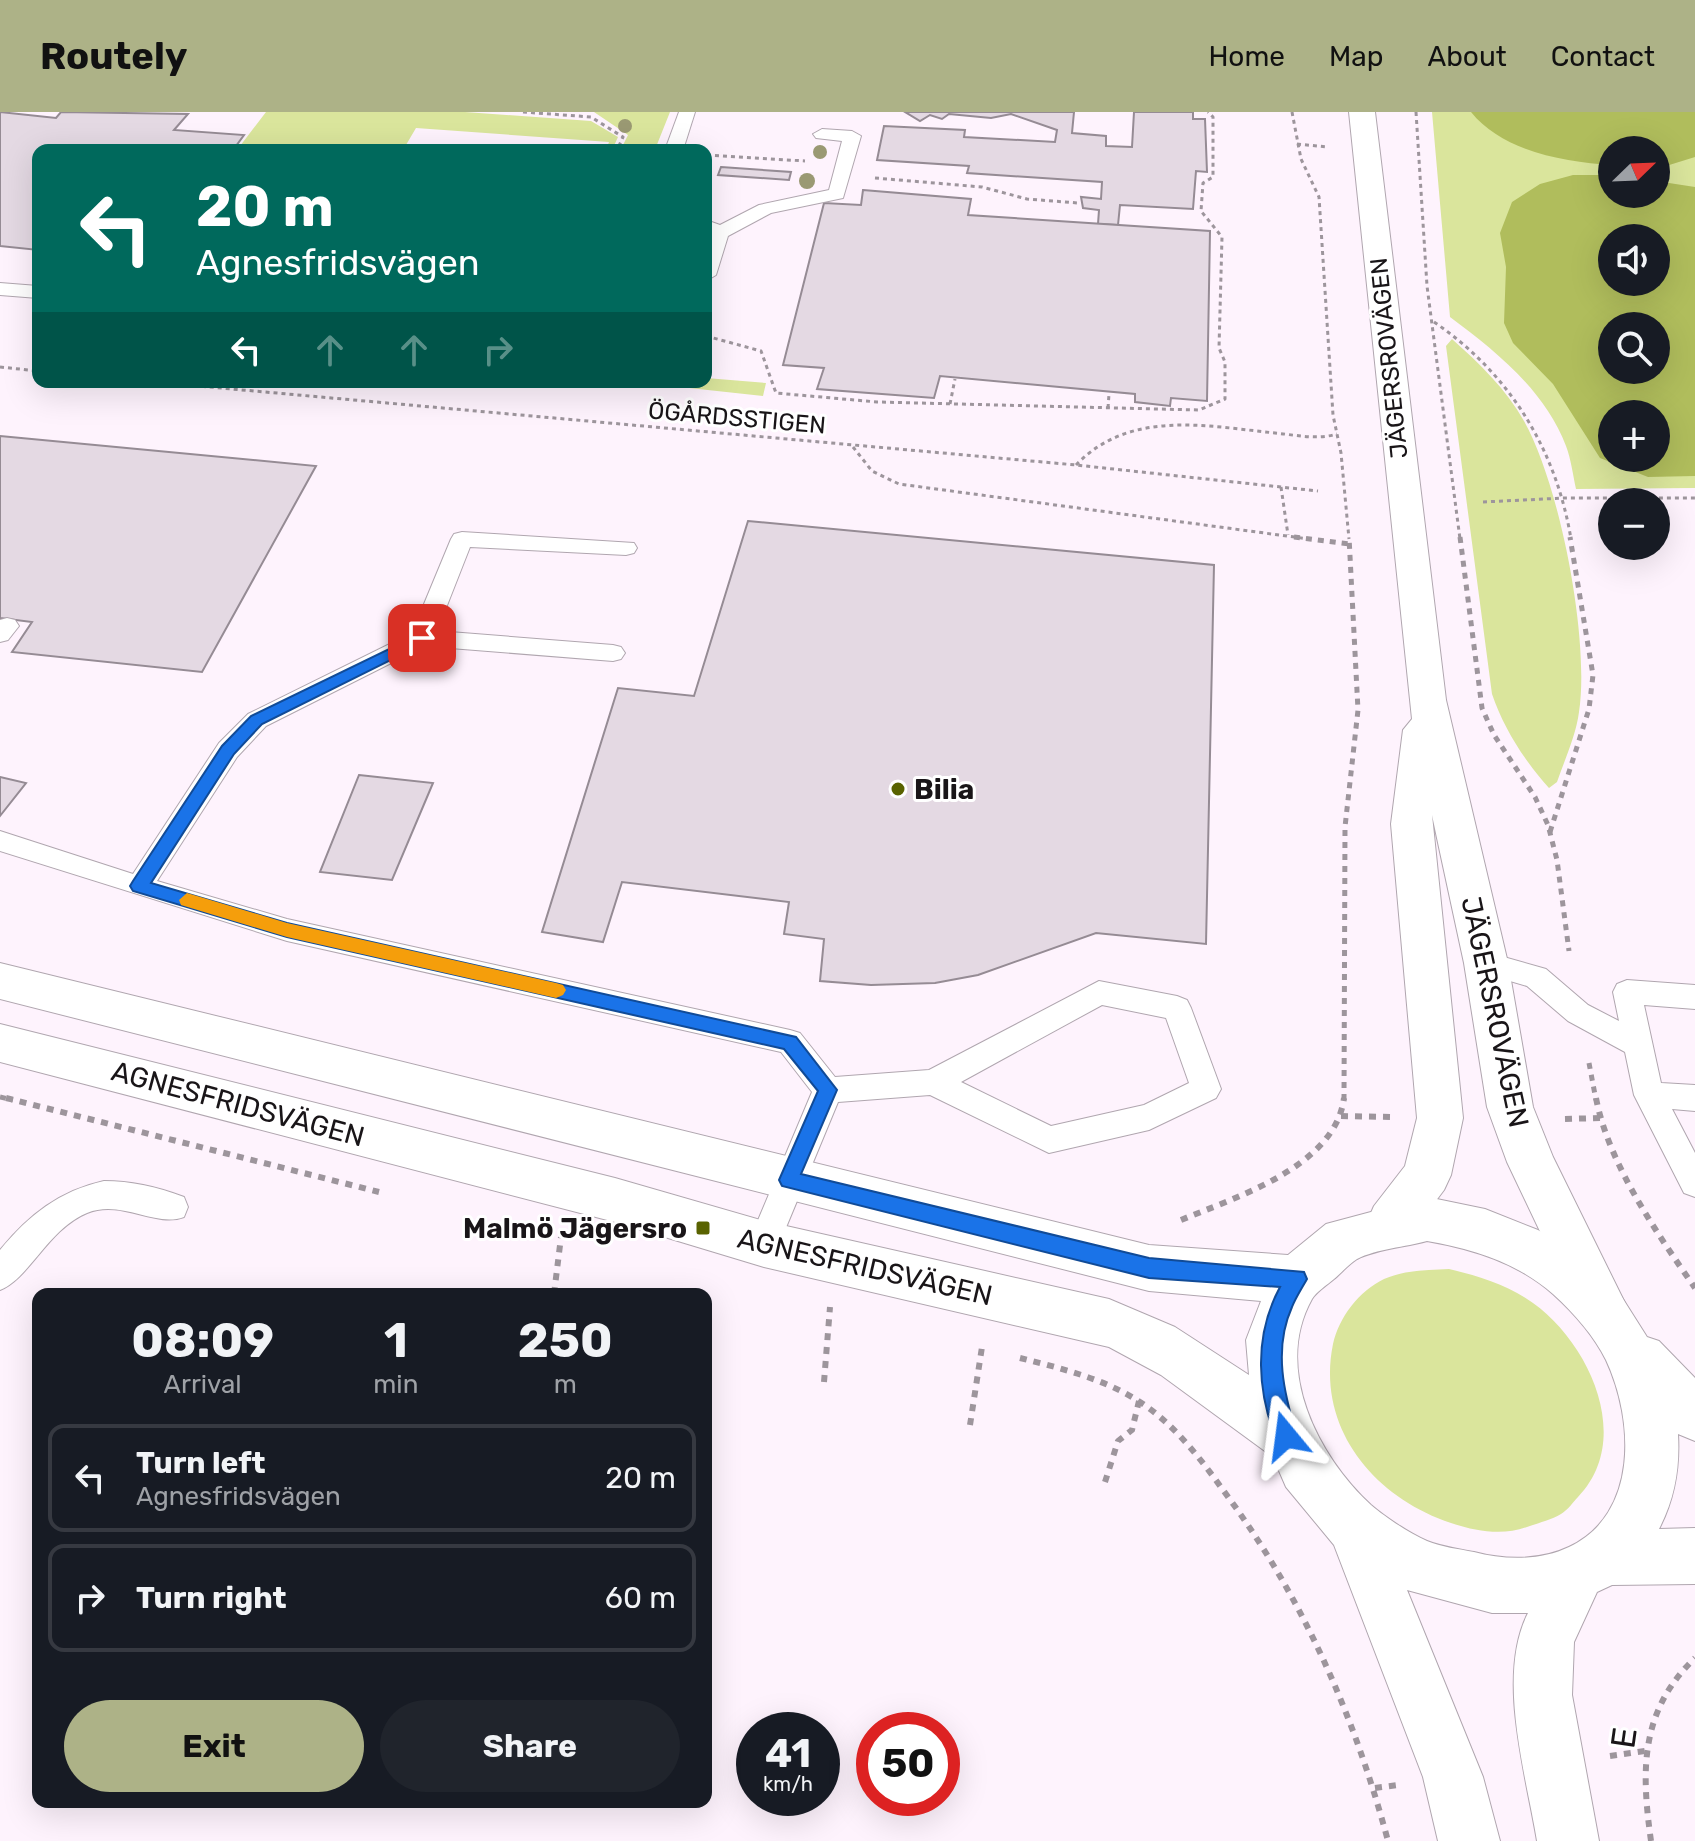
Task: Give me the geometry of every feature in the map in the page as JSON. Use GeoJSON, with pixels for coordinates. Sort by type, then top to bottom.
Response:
{"type":"FeatureCollection","features":[{"type":"Feature","properties":{"kind":"main road","name":"JÄGERSROVÄGEN"},"geometry":{"type":"LineString","coordinates":[[1362,112],[1427,700],[1486,963],[1510,1107],[1531,1162],[1648,1389],[1657,1437],[1653,1483],[1636,1524],[1590,1566]]}},
{"type":"Feature","properties":{"kind":"main road","name":"JÄGERSROVÄGEN"},"geometry":{"type":"LineString","coordinates":[[1391,1222],[1427,1175],[1440,1118],[1411,824],[1427,700]]}},
{"type":"Feature","properties":{"kind":"main road"},"geometry":{"type":"LineString","coordinates":[[0,981],[1149,1268],[1296,1279]]}},
{"type":"Feature","properties":{"kind":"main road","name":"AGNESFRIDSVÄGEN"},"geometry":{"type":"LineString","coordinates":[[0,1043],[615,1200],[764,1244],[1083,1317],[1141,1334],[1187,1361],[1286,1436]]}},
{"type":"Feature","properties":{"kind":"main road"},"geometry":{"type":"LineString","coordinates":[[1695,1415],[1573,1279],[1539,1255],[1503,1236],[1464,1224],[1427,1219],[1391,1222],[1353,1233],[1321,1252],[1296,1279],[1281,1305],[1273,1335],[1270,1368],[1275,1401],[1286,1436],[1304,1470],[1328,1503],[1357,1531],[1409,1564],[1467,1584],[1523,1588],[1590,1566],[1695,1556]]}},
{"type":"Feature","properties":{"kind":"main road"},"geometry":{"type":"LineString","coordinates":[[1357,1531],[1393,1630],[1453,1777],[1469,1841]]}},
{"type":"Feature","properties":{"kind":"main road"},"geometry":{"type":"LineString","coordinates":[[1568,1841],[1543,1695],[1545,1639],[1590,1566]]}},
{"type":"Feature","properties":{"kind":"lane"},"geometry":{"type":"LineString","coordinates":[[676,144],[687,112]]}},
{"type":"Feature","properties":{"kind":"lane"},"geometry":{"type":"LineString","coordinates":[[713,229],[765,209],[837,194],[852,136],[822,134]]}},
{"type":"Feature","properties":{"kind":"lane"},"geometry":{"type":"LineString","coordinates":[[0,289],[32,292]]}},
{"type":"Feature","properties":{"kind":"lane"},"geometry":{"type":"LineString","coordinates":[[422,638],[462,539],[626,548]]}},
{"type":"Feature","properties":{"kind":"lane"},"geometry":{"type":"LineString","coordinates":[[139,886],[228,750],[257,720],[422,638],[613,653]]}},
{"type":"Feature","properties":{"kind":"lane"},"geometry":{"type":"LineString","coordinates":[[0,841],[287,930],[790,1042],[828,1090]]}},
{"type":"Feature","properties":{"kind":"lane"},"geometry":{"type":"LineString","coordinates":[[1486,963],[1536,977],[1578,1013],[1639,1045]]}},
{"type":"Feature","properties":{"kind":"lane"},"geometry":{"type":"LineString","coordinates":[[1695,997],[1627,992],[1649,1095],[1695,1183]]}},
{"type":"Feature","properties":{"kind":"lane"},"geometry":{"type":"LineString","coordinates":[[828,1090],[933,1082],[1099,993],[1177,1008],[1206,1089],[1149,1117],[1049,1140],[933,1082]]}},
{"type":"Feature","properties":{"kind":"lane"},"geometry":{"type":"LineString","coordinates":[[764,1244],[828,1090]]}},
{"type":"Feature","properties":{"kind":"lane"},"geometry":{"type":"LineString","coordinates":[[1649,1095],[1695,1098]]}},
{"type":"Feature","properties":{"kind":"lane"},"geometry":{"type":"LineString","coordinates":[[0,1275],[27,1239],[64,1209],[98,1196],[123,1195],[173,1207]]}},
{"type":"Feature","properties":{"kind":"path"},"geometry":{"type":"LineString","coordinates":[[523,112],[591,117],[623,137],[620,144]]}},
{"type":"Feature","properties":{"kind":"path"},"geometry":{"type":"LineString","coordinates":[[712,338],[761,351],[776,393],[877,402],[1199,410],[1225,399],[1225,362],[1219,348],[1222,237],[1201,211],[1203,183],[1213,177],[1213,117],[1208,112]]}},
{"type":"Feature","properties":{"kind":"path"},"geometry":{"type":"LineString","coordinates":[[1149,1268],[1157,1230],[1278,1177],[1328,1137],[1341,1116],[1348,1051],[1345,827],[1358,699],[1350,544],[1333,415],[1319,197],[1297,144],[1292,112]]}},
{"type":"Feature","properties":{"kind":"path"},"geometry":{"type":"LineString","coordinates":[[1416,112],[1427,286],[1482,708],[1489,729],[1542,810],[1550,833],[1589,709],[1593,675],[1564,498],[1536,432],[1506,385],[1465,343],[1433,321]]}},
{"type":"Feature","properties":{"kind":"path"},"geometry":{"type":"LineString","coordinates":[[1297,144],[1336,148]]}},
{"type":"Feature","properties":{"kind":"path"},"geometry":{"type":"LineString","coordinates":[[712,155],[805,161]]}},
{"type":"Feature","properties":{"kind":"path"},"geometry":{"type":"LineString","coordinates":[[864,177],[982,187],[1027,199],[1078,203]]}},
{"type":"Feature","properties":{"kind":"path"},"geometry":{"type":"LineString","coordinates":[[0,367],[32,370]]}},
{"type":"Feature","properties":{"kind":"path"},"geometry":{"type":"LineString","coordinates":[[950,404],[955,379]]}},
{"type":"Feature","properties":{"kind":"path","name":"ÖGÅRDSSTIGEN"},"geometry":{"type":"LineString","coordinates":[[219,388],[1076,465],[1318,491]]}},
{"type":"Feature","properties":{"kind":"path"},"geometry":{"type":"LineString","coordinates":[[1108,408],[1109,394]]}},
{"type":"Feature","properties":{"kind":"path"},"geometry":{"type":"LineString","coordinates":[[1076,465],[1085,451],[1106,438],[1159,426],[1318,437],[1337,434]]}},
{"type":"Feature","properties":{"kind":"path"},"geometry":{"type":"LineString","coordinates":[[852,446],[861,462],[878,478],[899,484],[1350,544]]}},
{"type":"Feature","properties":{"kind":"path"},"geometry":{"type":"LineString","coordinates":[[1281,487],[1288,535]]}},
{"type":"Feature","properties":{"kind":"path"},"geometry":{"type":"LineString","coordinates":[[1483,502],[1564,498],[1695,498]]}},
{"type":"Feature","properties":{"kind":"path"},"geometry":{"type":"LineString","coordinates":[[555,1288],[561,1237]]}},
{"type":"Feature","properties":{"kind":"path"},"geometry":{"type":"LineString","coordinates":[[824,1382],[830,1306]]}},
{"type":"Feature","properties":{"kind":"path"},"geometry":{"type":"LineString","coordinates":[[1105,1482],[1118,1441],[1132,1430],[1139,1401],[1141,1334]]}},
{"type":"Feature","properties":{"kind":"path"},"geometry":{"type":"LineString","coordinates":[[970,1425],[982,1347]]}},
{"type":"Feature","properties":{"kind":"path"},"geometry":{"type":"LineString","coordinates":[[1139,1401],[1189,1445],[1241,1511],[1292,1595],[1349,1715],[1375,1788],[1388,1841]]}},
{"type":"Feature","properties":{"kind":"path","name":"E"},"geometry":{"type":"LineString","coordinates":[[1651,1841],[1645,1751],[1657,1701],[1679,1670],[1695,1658]]}},
{"type":"Feature","properties":{"kind":"green space"},"geometry":{"type":"Polygon","coordinates":[[[266,112],[465,112],[591,121],[618,137],[615,144],[608,144],[416,128],[407,144],[242,144],[266,112]]]}},
{"type":"Feature","properties":{"kind":"green space"},"geometry":{"type":"Polygon","coordinates":[[[594,112],[670,112],[657,144],[624,144],[628,135],[594,112]]]}},
{"type":"Feature","properties":{"kind":"green space"},"geometry":{"type":"Polygon","coordinates":[[[1432,112],[1695,112],[1695,488],[1576,489],[1571,462],[1557,426],[1532,390],[1485,344],[1450,317],[1432,112]]]}},
{"type":"Feature","properties":{"kind":"green space"},"geometry":{"type":"Polygon","coordinates":[[[1471,112],[1695,112],[1695,157],[1670,165],[1670,136],[1598,136],[1598,164],[1574,161],[1517,145],[1484,125],[1471,112]]]}},
{"type":"Feature","properties":{"kind":"green space"},"geometry":{"type":"Polygon","coordinates":[[[1573,175],[1598,175],[1598,208],[1670,208],[1670,183],[1695,187],[1695,476],[1648,477],[1635,472],[1670,472],[1670,400],[1598,400],[1598,455],[1553,384],[1513,343],[1504,323],[1506,267],[1500,233],[1512,202],[1540,184],[1573,175]]]}},
{"type":"Feature","properties":{"kind":"green space"},"geometry":{"type":"Polygon","coordinates":[[[1452,339],[1492,377],[1524,421],[1537,449],[1560,522],[1576,605],[1581,681],[1573,738],[1557,782],[1549,788],[1516,744],[1492,694],[1446,346],[1452,339]]]}},
{"type":"Feature","properties":{"kind":"green space"},"geometry":{"type":"Polygon","coordinates":[[[712,378],[766,383],[763,396],[689,388],[712,388],[712,378]]]}},
{"type":"Feature","properties":{"kind":"green space"},"geometry":{"type":"Polygon","coordinates":[[[1449,1269],[1493,1282],[1533,1303],[1572,1342],[1598,1393],[1603,1421],[1602,1448],[1594,1474],[1561,1514],[1518,1530],[1498,1532],[1451,1523],[1397,1496],[1356,1455],[1342,1430],[1333,1403],[1330,1374],[1333,1344],[1345,1315],[1358,1298],[1375,1284],[1392,1276],[1449,1269]]]}},
{"type":"Feature","properties":{"kind":"building"},"geometry":{"type":"Polygon","coordinates":[[[0,112],[56,118],[61,112],[188,114],[174,130],[244,135],[237,144],[32,144],[32,249],[0,246],[0,112]]]}},
{"type":"Feature","properties":{"kind":"building"},"geometry":{"type":"Polygon","coordinates":[[[905,112],[1074,112],[1072,133],[1106,136],[1106,146],[1132,147],[1134,112],[1193,112],[1193,119],[1205,119],[1207,172],[1196,171],[1193,209],[1120,205],[1118,225],[1098,224],[1099,210],[1083,208],[1081,197],[1101,199],[1102,182],[967,173],[969,166],[877,160],[884,126],[965,130],[964,137],[1055,142],[1057,130],[1011,114],[991,118],[949,114],[942,119],[930,115],[920,121],[905,112]]]}},
{"type":"Feature","properties":{"kind":"building"},"geometry":{"type":"Polygon","coordinates":[[[721,167],[791,172],[789,180],[718,175],[721,167]]]}},
{"type":"Feature","properties":{"kind":"building"},"geometry":{"type":"Polygon","coordinates":[[[863,190],[971,199],[968,215],[1210,231],[1207,401],[1171,398],[1170,406],[1135,402],[1135,394],[940,376],[934,398],[817,389],[824,368],[783,365],[824,203],[861,205],[863,190]]]}},
{"type":"Feature","properties":{"kind":"building"},"geometry":{"type":"Polygon","coordinates":[[[0,436],[316,466],[202,672],[12,652],[32,622],[0,618],[0,436]]]}},
{"type":"Feature","properties":{"kind":"building","name":"Bilia"},"geometry":{"type":"Polygon","coordinates":[[[748,521],[1214,565],[1206,944],[1096,933],[978,975],[935,983],[871,985],[820,981],[824,939],[784,934],[789,902],[622,882],[603,942],[542,932],[618,688],[694,696],[748,521]]]}},
{"type":"Feature","properties":{"kind":"building"},"geometry":{"type":"Polygon","coordinates":[[[359,775],[433,783],[392,880],[320,872],[359,775]]]}},
{"type":"Feature","properties":{"kind":"building"},"geometry":{"type":"Polygon","coordinates":[[[0,777],[26,783],[0,816],[0,777]]]}},
{"type":"Feature","properties":{"kind":"slow traffic"},"geometry":{"type":"LineString","coordinates":[[187,900],[287,930],[556,990]]}},
{"type":"Feature","properties":{"kind":"place","name":"Bilia"},"geometry":{"type":"Point","coordinates":[898,789]}},
{"type":"Feature","properties":{"kind":"place","name":"Malmö Jägersro"},"geometry":{"type":"Point","coordinates":[703,1228]}},
{"type":"Feature","properties":{"kind":"route"},"geometry":{"type":"LineString","coordinates":[[422,638],[257,720],[228,750],[139,886],[287,930],[790,1042],[828,1090],[789,1180],[1149,1268],[1296,1279],[1281,1305],[1273,1335],[1270,1368],[1275,1401],[1286,1436]]}}]}
